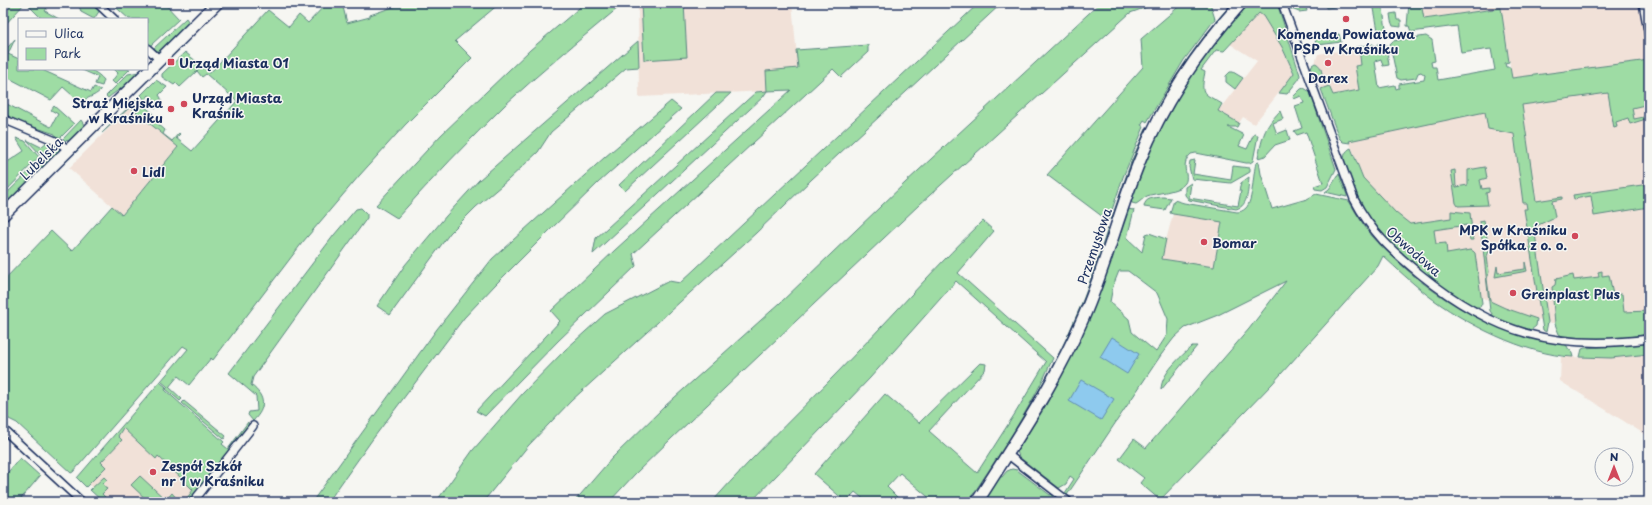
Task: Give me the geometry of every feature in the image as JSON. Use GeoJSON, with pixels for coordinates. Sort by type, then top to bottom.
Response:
{"type":"FeatureCollection","features":[{"type":"Feature","properties":{"kind":"main road","name":"Lubelska"},"geometry":{"type":"LineString","coordinates":[[3,215],[217,3]]}},
{"type":"Feature","properties":{"kind":"main road","name":"Przemysłowa"},"geometry":{"type":"LineString","coordinates":[[977,502],[1050,386],[1082,321],[1099,277],[1132,180],[1159,118],[1196,58],[1241,3]]}},
{"type":"Feature","properties":{"kind":"street"},"geometry":{"type":"LineString","coordinates":[[97,3],[113,18]]}},
{"type":"Feature","properties":{"kind":"street","name":"Obwodowa"},"geometry":{"type":"LineString","coordinates":[[1282,3],[1354,199],[1370,227],[1385,244],[1453,299],[1476,313],[1513,329],[1538,337],[1576,342],[1609,343],[1649,339]]}},
{"type":"Feature","properties":{"kind":"street"},"geometry":{"type":"LineString","coordinates":[[1643,3],[1649,37]]}},
{"type":"Feature","properties":{"kind":"street"},"geometry":{"type":"LineString","coordinates":[[148,49],[160,60]]}},
{"type":"Feature","properties":{"kind":"street"},"geometry":{"type":"LineString","coordinates":[[3,119],[58,142],[69,150]]}},
{"type":"Feature","properties":{"kind":"street"},"geometry":{"type":"LineString","coordinates":[[193,502],[253,426]]}},
{"type":"Feature","properties":{"kind":"street"},"geometry":{"type":"LineString","coordinates":[[3,429],[82,502]]}},
{"type":"Feature","properties":{"kind":"street"},"geometry":{"type":"LineString","coordinates":[[1007,454],[1062,500],[1069,502]]}},
{"type":"Feature","properties":{"kind":"shaded area"},"geometry":{"type":"Polygon","coordinates":[[[638,3],[792,3],[798,68],[767,91],[639,97],[638,3]]]}},
{"type":"Feature","properties":{"kind":"shaded area"},"geometry":{"type":"Polygon","coordinates":[[[1421,3],[1639,3],[1649,60],[1512,78],[1501,8],[1423,19],[1421,3]]]}},
{"type":"Feature","properties":{"kind":"shaded area"},"geometry":{"type":"Polygon","coordinates":[[[1259,13],[1263,16],[1282,47],[1294,74],[1254,124],[1243,117],[1239,123],[1218,111],[1257,61],[1230,44],[1259,13]]]}},
{"type":"Feature","properties":{"kind":"shaded area"},"geometry":{"type":"Polygon","coordinates":[[[1359,48],[1361,65],[1355,66],[1359,90],[1333,95],[1329,86],[1321,89],[1318,79],[1322,76],[1322,74],[1320,67],[1315,63],[1318,54],[1359,48]]]}},
{"type":"Feature","properties":{"kind":"shaded area"},"geometry":{"type":"Polygon","coordinates":[[[1649,87],[1649,319],[1552,323],[1518,314],[1481,297],[1368,191],[1349,141],[1436,121],[1522,104],[1649,87]]]}},
{"type":"Feature","properties":{"kind":"shaded area"},"geometry":{"type":"Polygon","coordinates":[[[130,107],[178,147],[122,215],[69,168],[130,107]]]}},
{"type":"Feature","properties":{"kind":"shaded area"},"geometry":{"type":"Polygon","coordinates":[[[1173,214],[1222,221],[1214,267],[1161,259],[1173,214]]]}},
{"type":"Feature","properties":{"kind":"shaded area"},"geometry":{"type":"Polygon","coordinates":[[[1649,354],[1649,437],[1560,381],[1561,357],[1611,358],[1649,354]]]}},
{"type":"Feature","properties":{"kind":"shaded area"},"geometry":{"type":"Polygon","coordinates":[[[160,382],[163,392],[228,449],[186,502],[108,502],[79,476],[160,382]]]}},
{"type":"Feature","properties":{"kind":"green space"},"geometry":{"type":"Polygon","coordinates":[[[3,3],[25,3],[3,27],[3,3]]]}},
{"type":"Feature","properties":{"kind":"green space"},"geometry":{"type":"Polygon","coordinates":[[[28,3],[38,3],[47,8],[45,11],[57,18],[41,18],[29,6],[28,3]]]}},
{"type":"Feature","properties":{"kind":"green space"},"geometry":{"type":"Polygon","coordinates":[[[81,3],[91,3],[100,10],[95,18],[92,18],[81,12],[79,5],[81,3]]]}},
{"type":"Feature","properties":{"kind":"green space"},"geometry":{"type":"Polygon","coordinates":[[[111,3],[141,3],[146,7],[150,3],[164,3],[179,19],[151,45],[148,42],[148,18],[128,18],[111,3]]]}},
{"type":"Feature","properties":{"kind":"green space"},"geometry":{"type":"Polygon","coordinates":[[[327,3],[342,3],[347,23],[370,17],[370,15],[396,6],[395,3],[500,3],[455,41],[472,58],[405,125],[359,176],[302,243],[213,360],[211,358],[189,385],[178,376],[169,387],[182,399],[180,401],[166,389],[168,387],[161,381],[188,349],[183,346],[71,473],[17,423],[3,416],[7,413],[3,409],[3,281],[51,231],[72,251],[112,206],[122,215],[178,147],[130,107],[102,133],[136,100],[153,113],[150,117],[165,130],[163,134],[172,141],[179,133],[180,134],[176,138],[192,151],[237,101],[206,74],[202,77],[197,71],[180,87],[176,83],[174,85],[162,77],[162,74],[185,52],[210,73],[268,10],[289,27],[299,15],[308,23],[327,3]]]}},
{"type":"Feature","properties":{"kind":"green space"},"geometry":{"type":"Polygon","coordinates":[[[585,3],[624,3],[549,65],[506,104],[450,160],[397,218],[376,205],[441,135],[530,50],[585,3]]]}},
{"type":"Feature","properties":{"kind":"green space"},"geometry":{"type":"Polygon","coordinates":[[[641,3],[684,3],[687,57],[644,60],[641,3]]]}},
{"type":"Feature","properties":{"kind":"green space"},"geometry":{"type":"Polygon","coordinates":[[[979,3],[1002,3],[756,233],[571,401],[528,446],[483,502],[436,502],[473,450],[523,393],[565,350],[605,314],[669,281],[680,283],[979,3]]]}},
{"type":"Feature","properties":{"kind":"green space"},"geometry":{"type":"Polygon","coordinates":[[[1100,3],[1149,3],[1147,7],[1130,13],[919,205],[672,438],[609,502],[574,502],[612,458],[665,406],[780,303],[905,183],[1100,3]]]}},
{"type":"Feature","properties":{"kind":"green space"},"geometry":{"type":"Polygon","coordinates":[[[1183,3],[1210,3],[1215,19],[1184,60],[1147,122],[1144,120],[1141,125],[1144,127],[1123,177],[1109,219],[1107,220],[1047,175],[1143,67],[1141,39],[1183,3]]]}},
{"type":"Feature","properties":{"kind":"green space"},"geometry":{"type":"Polygon","coordinates":[[[1232,3],[1234,3],[1190,60],[1171,89],[1153,121],[1150,122],[1167,90],[1187,60],[1232,3]]]}},
{"type":"Feature","properties":{"kind":"green space"},"geometry":{"type":"Polygon","coordinates":[[[1248,3],[1277,3],[1300,75],[1299,79],[1287,94],[1279,93],[1294,73],[1282,47],[1263,16],[1259,13],[1224,51],[1216,50],[1201,70],[1205,72],[1203,85],[1204,92],[1222,104],[1218,111],[1239,123],[1237,127],[1228,127],[1244,135],[1239,146],[1247,149],[1254,134],[1258,135],[1253,161],[1246,163],[1196,153],[1191,154],[1186,162],[1186,180],[1182,186],[1173,190],[1147,196],[1136,204],[1132,203],[1131,200],[1151,148],[1176,98],[1202,59],[1248,3]]]}},
{"type":"Feature","properties":{"kind":"green space"},"geometry":{"type":"Polygon","coordinates":[[[1287,3],[1325,3],[1306,7],[1307,11],[1299,12],[1289,8],[1287,3]]]}},
{"type":"Feature","properties":{"kind":"green space"},"geometry":{"type":"Polygon","coordinates":[[[1325,3],[1333,3],[1335,7],[1326,8],[1325,3]]]}},
{"type":"Feature","properties":{"kind":"green space"},"geometry":{"type":"Polygon","coordinates":[[[1373,3],[1382,3],[1386,29],[1384,34],[1379,36],[1373,3]]]}},
{"type":"Feature","properties":{"kind":"green space"},"geometry":{"type":"Polygon","coordinates":[[[1409,3],[1421,3],[1424,19],[1501,8],[1509,62],[1505,63],[1506,67],[1510,67],[1512,78],[1649,60],[1649,104],[1632,108],[1634,119],[1649,116],[1649,118],[1630,124],[1628,118],[1616,122],[1617,127],[1614,128],[1608,93],[1522,105],[1536,201],[1562,197],[1562,199],[1552,201],[1555,217],[1534,227],[1548,322],[1546,332],[1543,330],[1524,209],[1527,209],[1526,203],[1523,203],[1514,134],[1488,129],[1485,112],[1349,141],[1350,143],[1343,142],[1339,138],[1321,89],[1329,86],[1333,95],[1359,90],[1355,66],[1361,65],[1359,48],[1342,50],[1373,44],[1374,46],[1377,46],[1377,44],[1386,44],[1389,65],[1383,66],[1381,59],[1375,61],[1379,88],[1395,85],[1396,89],[1399,88],[1399,84],[1424,80],[1425,75],[1421,72],[1418,73],[1416,78],[1401,80],[1397,78],[1390,44],[1393,41],[1426,36],[1432,40],[1435,61],[1431,62],[1432,67],[1436,67],[1438,80],[1495,70],[1491,49],[1461,53],[1457,26],[1411,32],[1409,26],[1407,26],[1409,3]]]}},
{"type":"Feature","properties":{"kind":"green space"},"geometry":{"type":"Polygon","coordinates":[[[1396,13],[1397,20],[1401,20],[1401,27],[1393,26],[1391,21],[1390,14],[1396,13]]]}},
{"type":"Feature","properties":{"kind":"green space"},"geometry":{"type":"Polygon","coordinates":[[[186,18],[188,21],[187,25],[161,51],[156,51],[153,49],[186,18]]]}},
{"type":"Feature","properties":{"kind":"green space"},"geometry":{"type":"Polygon","coordinates":[[[1339,34],[1341,42],[1318,45],[1315,44],[1316,38],[1339,34]]]}},
{"type":"Feature","properties":{"kind":"green space"},"geometry":{"type":"Polygon","coordinates":[[[15,39],[8,54],[18,59],[18,70],[42,70],[91,92],[94,87],[101,90],[81,103],[63,87],[51,100],[3,75],[3,53],[15,39]]]}},
{"type":"Feature","properties":{"kind":"green space"},"geometry":{"type":"Polygon","coordinates":[[[638,41],[639,67],[626,68],[551,132],[538,152],[476,207],[450,233],[390,315],[377,306],[405,265],[446,216],[479,180],[638,41]]]}},
{"type":"Feature","properties":{"kind":"green space"},"geometry":{"type":"Polygon","coordinates":[[[868,45],[868,52],[841,77],[833,69],[633,254],[636,266],[558,341],[485,416],[476,411],[560,321],[551,311],[615,250],[791,90],[767,91],[766,71],[798,68],[796,50],[868,45]]]}},
{"type":"Feature","properties":{"kind":"green space"},"geometry":{"type":"Polygon","coordinates":[[[1315,63],[1320,67],[1322,72],[1322,76],[1318,79],[1314,77],[1311,68],[1315,63]]]}},
{"type":"Feature","properties":{"kind":"green space"},"geometry":{"type":"Polygon","coordinates":[[[82,70],[91,70],[99,75],[104,80],[102,86],[95,84],[98,77],[82,70]]]}},
{"type":"Feature","properties":{"kind":"green space"},"geometry":{"type":"Polygon","coordinates":[[[115,70],[129,70],[115,84],[112,81],[118,73],[115,70]]]}},
{"type":"Feature","properties":{"kind":"green space"},"geometry":{"type":"Polygon","coordinates":[[[139,72],[125,86],[108,98],[106,96],[128,74],[139,72]]]}},
{"type":"Feature","properties":{"kind":"green space"},"geometry":{"type":"Polygon","coordinates":[[[1230,72],[1233,72],[1243,78],[1235,89],[1226,82],[1226,76],[1230,72]]]}},
{"type":"Feature","properties":{"kind":"green space"},"geometry":{"type":"Polygon","coordinates":[[[156,80],[167,87],[159,95],[161,98],[161,103],[156,108],[154,107],[157,102],[149,95],[145,100],[141,95],[156,80]]]}},
{"type":"Feature","properties":{"kind":"green space"},"geometry":{"type":"Polygon","coordinates":[[[1304,88],[1310,92],[1336,169],[1327,187],[1322,190],[1315,189],[1314,186],[1323,183],[1306,132],[1297,135],[1294,131],[1302,128],[1295,106],[1304,103],[1301,96],[1294,99],[1293,97],[1304,88]]]}},
{"type":"Feature","properties":{"kind":"green space"},"geometry":{"type":"Polygon","coordinates":[[[767,91],[763,97],[593,254],[596,238],[756,92],[767,91]]]}},
{"type":"Feature","properties":{"kind":"green space"},"geometry":{"type":"Polygon","coordinates":[[[716,93],[731,93],[625,191],[619,185],[716,93]]]}},
{"type":"Feature","properties":{"kind":"green space"},"geometry":{"type":"Polygon","coordinates":[[[671,101],[681,109],[599,182],[495,285],[464,318],[372,440],[328,502],[312,502],[437,329],[492,259],[605,157],[671,101]]]}},
{"type":"Feature","properties":{"kind":"green space"},"geometry":{"type":"Polygon","coordinates":[[[3,102],[51,127],[58,114],[51,110],[54,106],[74,124],[59,139],[55,138],[55,134],[16,121],[3,112],[3,102]]]}},
{"type":"Feature","properties":{"kind":"green space"},"geometry":{"type":"Polygon","coordinates":[[[1280,111],[1283,119],[1273,123],[1277,134],[1287,130],[1290,140],[1275,145],[1265,156],[1258,158],[1264,133],[1280,111]]]}},
{"type":"Feature","properties":{"kind":"green space"},"geometry":{"type":"Polygon","coordinates":[[[81,120],[84,127],[70,141],[62,140],[81,120]]]}},
{"type":"Feature","properties":{"kind":"green space"},"geometry":{"type":"Polygon","coordinates":[[[1146,129],[1147,131],[1126,179],[1113,219],[1111,220],[1131,162],[1146,129]]]}},
{"type":"Feature","properties":{"kind":"green space"},"geometry":{"type":"Polygon","coordinates":[[[16,138],[25,141],[39,157],[3,194],[3,165],[24,151],[16,138]]]}},
{"type":"Feature","properties":{"kind":"green space"},"geometry":{"type":"Polygon","coordinates":[[[27,140],[41,147],[48,141],[53,144],[41,155],[27,140]]]}},
{"type":"Feature","properties":{"kind":"green space"},"geometry":{"type":"Polygon","coordinates":[[[56,145],[60,149],[59,152],[3,207],[3,197],[56,145]]]}},
{"type":"Feature","properties":{"kind":"green space"},"geometry":{"type":"Polygon","coordinates":[[[1351,148],[1363,178],[1396,213],[1410,224],[1451,218],[1451,211],[1470,213],[1473,240],[1470,240],[1467,225],[1434,230],[1436,244],[1446,243],[1447,254],[1470,250],[1475,253],[1482,303],[1480,307],[1473,306],[1451,294],[1404,257],[1384,237],[1364,211],[1345,165],[1345,154],[1351,148]]]}},
{"type":"Feature","properties":{"kind":"green space"},"geometry":{"type":"Polygon","coordinates":[[[1195,160],[1193,174],[1231,180],[1233,166],[1250,168],[1250,172],[1231,183],[1192,179],[1189,167],[1190,161],[1195,160]]]}},
{"type":"Feature","properties":{"kind":"green space"},"geometry":{"type":"Polygon","coordinates":[[[1259,162],[1261,174],[1272,209],[1307,199],[1316,194],[1349,201],[1369,232],[1394,258],[1431,289],[1451,303],[1472,315],[1517,334],[1564,344],[1569,350],[1571,350],[1573,357],[1555,355],[1516,344],[1476,326],[1458,316],[1426,294],[1383,256],[1378,266],[1272,384],[1160,500],[1140,483],[1144,478],[1119,459],[1134,439],[1146,448],[1249,329],[1286,281],[1218,315],[1185,328],[1174,338],[1067,495],[1065,493],[1074,479],[1070,476],[1066,484],[1059,488],[1019,457],[1017,451],[1046,405],[1065,369],[1127,209],[1134,210],[1127,238],[1142,252],[1146,234],[1149,233],[1166,239],[1162,259],[1214,267],[1222,222],[1170,213],[1174,200],[1237,212],[1242,211],[1246,208],[1250,200],[1256,163],[1259,162]],[[1119,271],[1113,286],[1110,302],[1129,319],[1132,332],[1156,352],[1167,335],[1168,319],[1157,293],[1128,271],[1119,271]]]}},
{"type":"Feature","properties":{"kind":"green space"},"geometry":{"type":"Polygon","coordinates":[[[1485,167],[1487,178],[1480,180],[1482,189],[1489,188],[1489,192],[1486,193],[1488,205],[1458,206],[1456,203],[1451,171],[1455,170],[1456,187],[1468,185],[1468,170],[1485,167]]]}},
{"type":"Feature","properties":{"kind":"green space"},"geometry":{"type":"Polygon","coordinates":[[[1339,174],[1347,197],[1325,192],[1329,189],[1339,174]]]}},
{"type":"Feature","properties":{"kind":"green space"},"geometry":{"type":"Polygon","coordinates":[[[1249,177],[1246,200],[1236,209],[1189,200],[1185,195],[1185,187],[1191,183],[1189,198],[1238,206],[1241,183],[1249,177]]]}},
{"type":"Feature","properties":{"kind":"green space"},"geometry":{"type":"Polygon","coordinates":[[[1649,184],[1649,207],[1594,216],[1591,196],[1574,199],[1573,195],[1649,184]]]}},
{"type":"Feature","properties":{"kind":"green space"},"geometry":{"type":"Polygon","coordinates":[[[1153,198],[1171,198],[1165,210],[1144,207],[1146,201],[1153,198]]]}},
{"type":"Feature","properties":{"kind":"green space"},"geometry":{"type":"Polygon","coordinates":[[[361,208],[367,214],[367,218],[253,377],[251,385],[256,389],[262,398],[262,407],[253,421],[248,415],[249,412],[257,411],[256,396],[229,373],[334,235],[356,209],[361,208]]]}},
{"type":"Feature","properties":{"kind":"green space"},"geometry":{"type":"Polygon","coordinates":[[[1484,220],[1489,251],[1487,256],[1489,272],[1487,279],[1490,301],[1537,319],[1536,326],[1531,330],[1495,318],[1490,311],[1480,221],[1484,220]]]}},
{"type":"Feature","properties":{"kind":"green space"},"geometry":{"type":"Polygon","coordinates":[[[983,221],[994,231],[958,273],[1053,358],[1035,396],[968,502],[934,502],[900,473],[887,487],[902,502],[867,502],[855,492],[846,502],[814,474],[885,394],[919,423],[980,363],[986,364],[985,370],[929,431],[977,473],[1046,362],[956,281],[870,378],[751,502],[712,502],[748,463],[841,369],[951,252],[983,221]]]}},
{"type":"Feature","properties":{"kind":"green space"},"geometry":{"type":"Polygon","coordinates":[[[1108,228],[1109,229],[1077,319],[1049,377],[1015,434],[1008,442],[1044,382],[1068,335],[1089,285],[1108,228]]]}},
{"type":"Feature","properties":{"kind":"green space"},"geometry":{"type":"Polygon","coordinates":[[[1525,262],[1527,271],[1495,277],[1497,266],[1498,273],[1525,269],[1525,262]]]}},
{"type":"Feature","properties":{"kind":"green space"},"geometry":{"type":"Polygon","coordinates":[[[1602,271],[1602,276],[1609,275],[1613,295],[1622,294],[1624,312],[1649,311],[1649,334],[1588,340],[1566,337],[1559,334],[1555,324],[1552,287],[1555,285],[1556,279],[1573,275],[1574,280],[1599,277],[1598,272],[1602,271]]]}},
{"type":"Feature","properties":{"kind":"green space"},"geometry":{"type":"Polygon","coordinates":[[[1649,343],[1649,354],[1611,358],[1580,357],[1582,349],[1585,348],[1649,343]]]}},
{"type":"Feature","properties":{"kind":"green space"},"geometry":{"type":"Polygon","coordinates":[[[1192,346],[1197,346],[1161,390],[1164,378],[1168,372],[1177,360],[1192,346]]]}},
{"type":"Feature","properties":{"kind":"green space"},"geometry":{"type":"Polygon","coordinates":[[[160,382],[166,387],[165,390],[224,442],[222,444],[228,449],[248,422],[249,426],[190,502],[184,502],[193,490],[186,483],[186,474],[183,473],[183,480],[158,456],[156,459],[123,428],[118,436],[122,440],[101,462],[106,467],[86,487],[77,478],[160,382]]]}},
{"type":"Feature","properties":{"kind":"green space"},"geometry":{"type":"Polygon","coordinates":[[[184,401],[226,436],[224,439],[182,403],[184,401]]]}},
{"type":"Feature","properties":{"kind":"green space"},"geometry":{"type":"Polygon","coordinates":[[[20,458],[40,476],[18,502],[3,502],[3,478],[20,458]]]}},
{"type":"Feature","properties":{"kind":"green space"},"geometry":{"type":"Polygon","coordinates":[[[1012,469],[1017,470],[1050,495],[1052,494],[1055,502],[1000,502],[997,500],[995,502],[983,502],[1000,476],[1002,477],[1007,471],[1012,469]]]}},
{"type":"Feature","properties":{"kind":"green space"},"geometry":{"type":"Polygon","coordinates":[[[140,476],[166,500],[172,493],[179,501],[149,502],[131,485],[140,476]]]}},
{"type":"Feature","properties":{"kind":"green space"},"geometry":{"type":"Polygon","coordinates":[[[104,477],[107,480],[103,484],[107,489],[102,494],[108,500],[106,502],[103,502],[90,490],[104,477]]]}},
{"type":"Feature","properties":{"kind":"water"},"geometry":{"type":"Polygon","coordinates":[[[1112,337],[1139,354],[1127,374],[1100,357],[1112,337]]]}},
{"type":"Feature","properties":{"kind":"water"},"geometry":{"type":"Polygon","coordinates":[[[1081,380],[1114,399],[1101,420],[1069,401],[1081,380]]]}},
{"type":"Feature","properties":{"kind":"place","name":"Komenda Powiatowa PSP w Kraśniku"},"geometry":{"type":"Point","coordinates":[1346,19]}},
{"type":"Feature","properties":{"kind":"place","name":"Urząd Miasta 01"},"geometry":{"type":"Point","coordinates":[171,62]}},
{"type":"Feature","properties":{"kind":"place","name":"Darex"},"geometry":{"type":"Point","coordinates":[1328,63]}},
{"type":"Feature","properties":{"kind":"place","name":"Urząd Miasta Kraśnik"},"geometry":{"type":"Point","coordinates":[184,104]}},
{"type":"Feature","properties":{"kind":"place","name":"Straż Miejska w Kraśniku"},"geometry":{"type":"Point","coordinates":[171,109]}},
{"type":"Feature","properties":{"kind":"place","name":"Lidl"},"geometry":{"type":"Point","coordinates":[134,171]}},
{"type":"Feature","properties":{"kind":"place","name":"MPK w Kraśniku Spółka z o. o."},"geometry":{"type":"Point","coordinates":[1575,236]}},
{"type":"Feature","properties":{"kind":"place","name":"Bomar"},"geometry":{"type":"Point","coordinates":[1204,242]}},
{"type":"Feature","properties":{"kind":"place","name":"Greinplast Plus"},"geometry":{"type":"Point","coordinates":[1513,293]}},
{"type":"Feature","properties":{"kind":"place","name":"Zespół Szkół nr 1 w Kraśniku"},"geometry":{"type":"Point","coordinates":[153,472]}}]}
